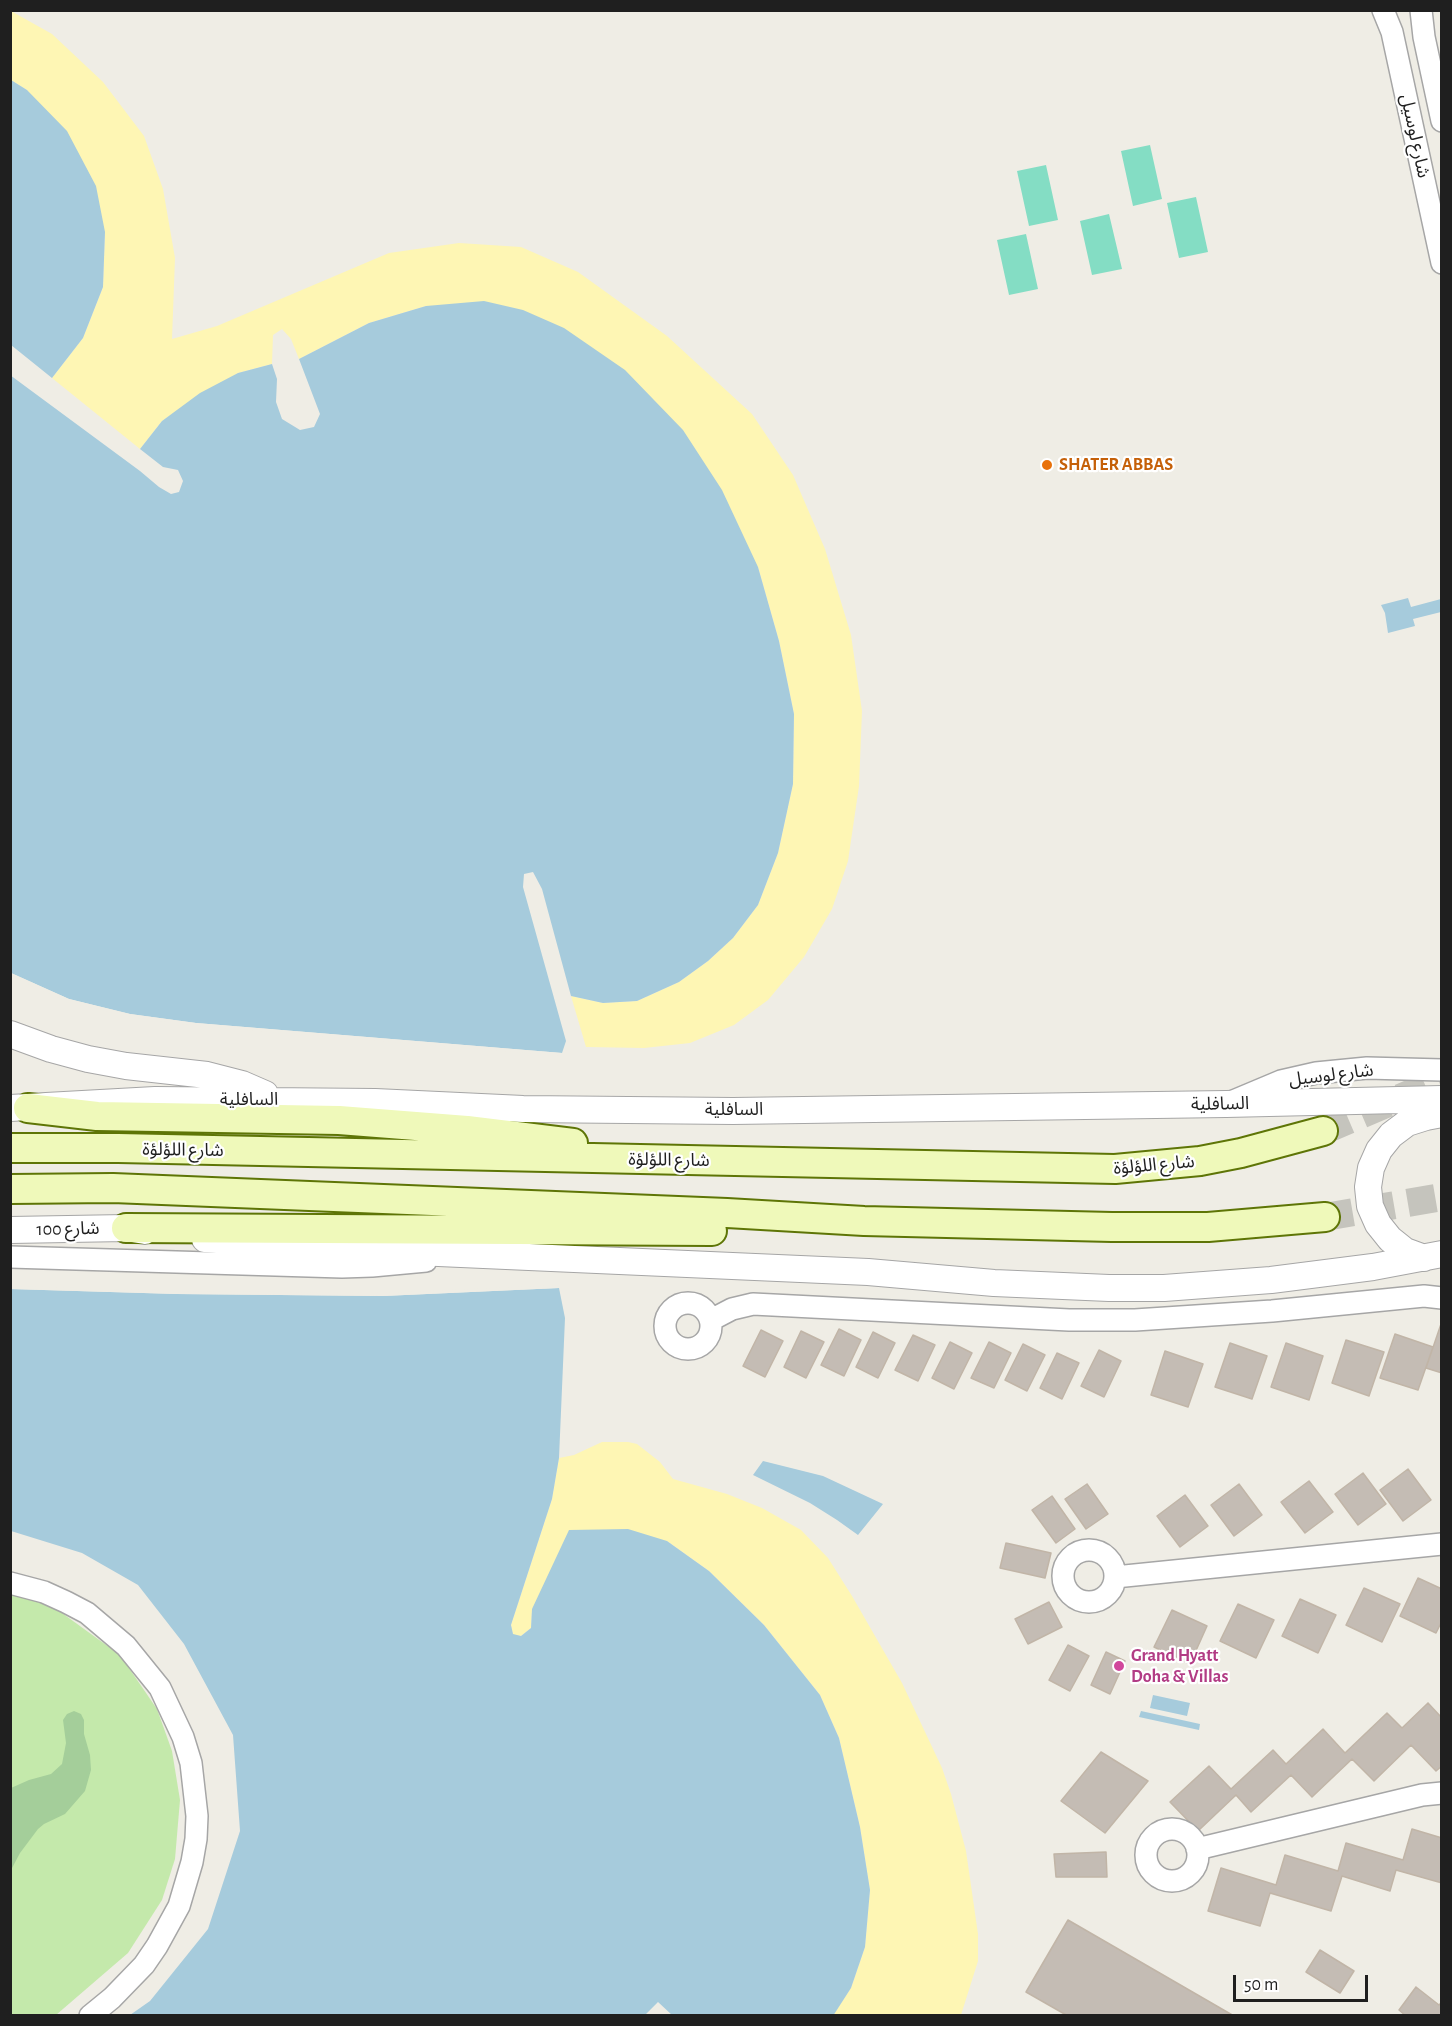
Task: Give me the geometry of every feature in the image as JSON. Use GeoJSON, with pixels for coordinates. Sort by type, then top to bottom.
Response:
{"type":"FeatureCollection","features":[{"type":"Feature","properties":{"kind":"main road"},"geometry":{"type":"LineString","coordinates":[[19,1108],[97,1116],[292,1119],[403,1125],[594,1146],[765,1161]]}},
{"type":"Feature","properties":{"kind":"main road","name":"شارع اللؤلؤة"},"geometry":{"type":"LineString","coordinates":[[10,1148],[118,1148],[594,1160],[765,1161],[1115,1169],[1200,1161],[1262,1148],[1323,1131]]}},
{"type":"Feature","properties":{"kind":"main road"},"geometry":{"type":"LineString","coordinates":[[10,1189],[113,1188],[727,1213],[864,1221],[1112,1227],[1208,1227],[1325,1217]]}},
{"type":"Feature","properties":{"kind":"main road"},"geometry":{"type":"LineString","coordinates":[[126,1228],[329,1227],[783,1232],[824,1230],[864,1221]]}},
{"type":"Feature","properties":{"kind":"street","name":"شارع لوسيل"},"geometry":{"type":"LineString","coordinates":[[1383,10],[1392,32],[1442,263]]}},
{"type":"Feature","properties":{"kind":"street"},"geometry":{"type":"LineString","coordinates":[[1421,10],[1424,37],[1442,121]]}},
{"type":"Feature","properties":{"kind":"street"},"geometry":{"type":"LineString","coordinates":[[10,1034],[88,1059],[225,1079],[259,1091],[276,1100]]}},
{"type":"Feature","properties":{"kind":"street","name":"شارع لوسيل"},"geometry":{"type":"LineString","coordinates":[[1226,1104],[1281,1081],[1316,1073],[1367,1068],[1442,1070]]}},
{"type":"Feature","properties":{"kind":"street","name":"السافلية"},"geometry":{"type":"LineString","coordinates":[[19,1108],[155,1100],[276,1100],[523,1109],[733,1111],[1442,1099]]}},
{"type":"Feature","properties":{"kind":"street"},"geometry":{"type":"LineString","coordinates":[[1433,1256],[1406,1251],[1390,1239],[1378,1224],[1370,1206],[1368,1187],[1371,1167],[1379,1150],[1391,1135],[1407,1124],[1442,1114]]}},
{"type":"Feature","properties":{"kind":"street"},"geometry":{"type":"LineString","coordinates":[[126,1228],[228,1242],[868,1272],[1005,1284],[1109,1288],[1164,1288],[1271,1280],[1373,1268],[1433,1256]]}},
{"type":"Feature","properties":{"kind":"street","name":"شارع 100"},"geometry":{"type":"LineString","coordinates":[[10,1230],[126,1228]]}},
{"type":"Feature","properties":{"kind":"street"},"geometry":{"type":"LineString","coordinates":[[10,1257],[342,1267],[402,1264],[462,1254]]}},
{"type":"Feature","properties":{"kind":"street"},"geometry":{"type":"LineString","coordinates":[[711,1320],[732,1309],[753,1304],[1070,1320],[1135,1320],[1272,1311],[1424,1296],[1442,1298]]}},
{"type":"Feature","properties":{"kind":"street"},"geometry":{"type":"LineString","coordinates":[[1115,1577],[1442,1544]]}},
{"type":"Feature","properties":{"kind":"street"},"geometry":{"type":"LineString","coordinates":[[10,1583],[44,1592],[87,1613],[126,1646],[144,1666],[164,1696],[183,1737],[191,1763],[197,1816],[196,1839],[179,1906],[144,1965],[112,1998],[90,2016]]}},
{"type":"Feature","properties":{"kind":"street"},"geometry":{"type":"LineString","coordinates":[[1197,1849],[1422,1795],[1442,1793]]}},
{"type":"Feature","properties":{"kind":"green space"},"geometry":{"type":"Polygon","coordinates":[[[1150,145],[1162,199],[1133,206],[1121,151],[1150,145]]]}},
{"type":"Feature","properties":{"kind":"green space"},"geometry":{"type":"Polygon","coordinates":[[[1046,165],[1058,220],[1029,226],[1017,171],[1046,165]]]}},
{"type":"Feature","properties":{"kind":"green space"},"geometry":{"type":"Polygon","coordinates":[[[1196,197],[1208,252],[1179,258],[1167,203],[1196,197]]]}},
{"type":"Feature","properties":{"kind":"green space"},"geometry":{"type":"Polygon","coordinates":[[[1109,214],[1122,269],[1092,275],[1080,221],[1109,214]]]}},
{"type":"Feature","properties":{"kind":"green space"},"geometry":{"type":"Polygon","coordinates":[[[1026,234],[1038,289],[1009,295],[997,240],[1026,234]]]}},
{"type":"Feature","properties":{"kind":"green space"},"geometry":{"type":"Polygon","coordinates":[[[11,1593],[44,1600],[120,1655],[157,1709],[172,1751],[180,1800],[175,1859],[162,1900],[128,1953],[56,2015],[11,2016],[11,1593]]]}},
{"type":"Feature","properties":{"kind":"green space"},"geometry":{"type":"Polygon","coordinates":[[[74,1711],[81,1714],[84,1720],[84,1734],[90,1755],[91,1770],[85,1791],[65,1814],[38,1829],[20,1853],[11,1870],[11,1788],[51,1774],[62,1764],[66,1743],[63,1720],[67,1714],[74,1711]]]}},
{"type":"Feature","properties":{"kind":"sand"},"geometry":{"type":"Polygon","coordinates":[[[11,11],[52,34],[103,82],[144,136],[163,189],[175,258],[172,339],[217,326],[389,253],[459,243],[521,247],[578,272],[667,336],[752,414],[793,475],[825,549],[851,635],[862,711],[859,786],[848,861],[832,909],[804,957],[768,1000],[734,1025],[690,1043],[644,1048],[586,1047],[571,996],[603,1003],[637,1001],[679,982],[708,961],[733,938],[758,905],[778,853],[793,784],[794,714],[779,641],[758,567],[426,306],[369,323],[299,359],[291,339],[282,329],[273,335],[272,364],[238,373],[162,421],[140,449],[52,378],[83,338],[103,287],[105,232],[27,90],[11,80],[11,11]]]}},
{"type":"Feature","properties":{"kind":"sand"},"geometry":{"type":"Polygon","coordinates":[[[602,1442],[637,1444],[660,1462],[673,1479],[727,1494],[762,1508],[801,1530],[828,1558],[852,1596],[902,1683],[942,1768],[966,1851],[978,1934],[978,1961],[961,2015],[833,2015],[851,1988],[865,1947],[870,1890],[860,1827],[839,1738],[820,1695],[764,1625],[709,1571],[667,1541],[532,1609],[531,1628],[521,1636],[513,1635],[511,1625],[552,1499],[559,1458],[574,1455],[602,1442]]]}},
{"type":"Feature","properties":{"kind":"water"},"geometry":{"type":"Polygon","coordinates":[[[11,80],[27,90],[67,131],[96,186],[105,232],[103,287],[83,338],[52,378],[11,345],[11,80]]]}},
{"type":"Feature","properties":{"kind":"water"},"geometry":{"type":"Polygon","coordinates":[[[484,301],[523,310],[564,328],[625,370],[683,430],[722,490],[758,567],[779,641],[794,714],[793,784],[778,853],[758,905],[733,938],[708,961],[679,982],[637,1001],[603,1003],[571,996],[542,889],[533,872],[524,874],[523,887],[566,1041],[562,1053],[196,1023],[130,1014],[69,999],[11,973],[10,375],[171,494],[179,492],[183,481],[178,470],[163,467],[140,449],[162,421],[200,393],[238,373],[272,364],[277,379],[276,402],[282,419],[300,430],[314,427],[320,414],[299,359],[369,323],[426,306],[484,301]]]}},
{"type":"Feature","properties":{"kind":"water"},"geometry":{"type":"Polygon","coordinates":[[[1408,598],[1411,607],[1441,599],[1441,612],[1413,619],[1415,626],[1388,633],[1385,613],[1381,605],[1408,598]]]}},
{"type":"Feature","properties":{"kind":"water"},"geometry":{"type":"Polygon","coordinates":[[[559,1288],[565,1318],[559,1458],[552,1499],[511,1625],[513,1634],[521,1636],[531,1628],[532,1609],[569,1530],[628,1529],[667,1541],[709,1571],[764,1625],[820,1695],[839,1738],[860,1827],[870,1890],[865,1947],[851,1988],[833,2016],[672,2015],[658,2002],[644,2016],[130,2015],[150,2001],[208,1929],[240,1831],[233,1735],[184,1644],[138,1585],[82,1553],[11,1531],[11,1289],[177,1294],[383,1296],[559,1288]]]}},
{"type":"Feature","properties":{"kind":"water"},"geometry":{"type":"Polygon","coordinates":[[[763,1461],[823,1476],[883,1504],[858,1535],[810,1503],[753,1475],[763,1461]]]}},
{"type":"Feature","properties":{"kind":"water"},"geometry":{"type":"Polygon","coordinates":[[[1153,1695],[1190,1703],[1187,1716],[1150,1708],[1153,1695]]]}},
{"type":"Feature","properties":{"kind":"water"},"geometry":{"type":"Polygon","coordinates":[[[1141,1711],[1200,1724],[1199,1730],[1139,1717],[1141,1711]]]}},
{"type":"Feature","properties":{"kind":"pier"},"geometry":{"type":"Polygon","coordinates":[[[11,973],[69,999],[130,1014],[196,1023],[562,1053],[562,1056],[196,1026],[130,1017],[68,1002],[10,976],[11,973]]]}},
{"type":"Feature","properties":{"kind":"pier"},"geometry":{"type":"Polygon","coordinates":[[[559,1285],[559,1288],[383,1296],[177,1294],[10,1289],[11,1286],[177,1291],[383,1293],[559,1285]]]}},
{"type":"Feature","properties":{"kind":"building"},"geometry":{"type":"Polygon","coordinates":[[[1442,1325],[1442,1373],[1426,1368],[1442,1325]]]}},
{"type":"Feature","properties":{"kind":"building"},"geometry":{"type":"Polygon","coordinates":[[[839,1329],[861,1340],[844,1376],[821,1365],[839,1329]]]}},
{"type":"Feature","properties":{"kind":"building"},"geometry":{"type":"Polygon","coordinates":[[[761,1330],[783,1341],[765,1377],[743,1366],[761,1330]]]}},
{"type":"Feature","properties":{"kind":"building"},"geometry":{"type":"Polygon","coordinates":[[[801,1331],[824,1342],[806,1378],[784,1367],[801,1331]]]}},
{"type":"Feature","properties":{"kind":"building"},"geometry":{"type":"Polygon","coordinates":[[[873,1332],[895,1343],[878,1378],[856,1367],[873,1332]]]}},
{"type":"Feature","properties":{"kind":"building"},"geometry":{"type":"Polygon","coordinates":[[[1395,1334],[1433,1347],[1418,1390],[1380,1378],[1395,1334]]]}},
{"type":"Feature","properties":{"kind":"building"},"geometry":{"type":"Polygon","coordinates":[[[913,1335],[935,1345],[918,1381],[895,1370],[913,1335]]]}},
{"type":"Feature","properties":{"kind":"building"},"geometry":{"type":"Polygon","coordinates":[[[1346,1340],[1384,1352],[1369,1396],[1332,1383],[1346,1340]]]}},
{"type":"Feature","properties":{"kind":"building"},"geometry":{"type":"Polygon","coordinates":[[[950,1342],[972,1353],[954,1389],[932,1378],[950,1342]]]}},
{"type":"Feature","properties":{"kind":"building"},"geometry":{"type":"Polygon","coordinates":[[[989,1342],[1011,1353],[994,1388],[971,1378],[989,1342]]]}},
{"type":"Feature","properties":{"kind":"building"},"geometry":{"type":"Polygon","coordinates":[[[1230,1343],[1267,1356],[1252,1399],[1215,1387],[1230,1343]]]}},
{"type":"Feature","properties":{"kind":"building"},"geometry":{"type":"Polygon","coordinates":[[[1286,1343],[1323,1356],[1309,1400],[1271,1387],[1286,1343]]]}},
{"type":"Feature","properties":{"kind":"building"},"geometry":{"type":"Polygon","coordinates":[[[1023,1344],[1045,1355],[1027,1391],[1005,1380],[1023,1344]]]}},
{"type":"Feature","properties":{"kind":"building"},"geometry":{"type":"Polygon","coordinates":[[[1099,1350],[1121,1361],[1104,1397],[1081,1386],[1099,1350]]]}},
{"type":"Feature","properties":{"kind":"building"},"geometry":{"type":"Polygon","coordinates":[[[1165,1351],[1203,1364],[1188,1407],[1151,1395],[1165,1351]]]}},
{"type":"Feature","properties":{"kind":"building"},"geometry":{"type":"Polygon","coordinates":[[[1057,1353],[1079,1363],[1062,1399],[1040,1388],[1057,1353]]]}},
{"type":"Feature","properties":{"kind":"building"},"geometry":{"type":"Polygon","coordinates":[[[1408,1469],[1431,1500],[1403,1521],[1380,1490],[1408,1469]]]}},
{"type":"Feature","properties":{"kind":"building"},"geometry":{"type":"Polygon","coordinates":[[[1363,1473],[1386,1504],[1358,1525],[1335,1494],[1363,1473]]]}},
{"type":"Feature","properties":{"kind":"building"},"geometry":{"type":"Polygon","coordinates":[[[1309,1481],[1333,1512],[1305,1533],[1281,1502],[1309,1481]]]}},
{"type":"Feature","properties":{"kind":"building"},"geometry":{"type":"Polygon","coordinates":[[[1087,1484],[1108,1514],[1086,1529],[1065,1499],[1087,1484]]]}},
{"type":"Feature","properties":{"kind":"building"},"geometry":{"type":"Polygon","coordinates":[[[1239,1484],[1262,1515],[1234,1536],[1211,1505],[1239,1484]]]}},
{"type":"Feature","properties":{"kind":"building"},"geometry":{"type":"Polygon","coordinates":[[[1185,1495],[1208,1526],[1180,1547],[1157,1516],[1185,1495]]]}},
{"type":"Feature","properties":{"kind":"building"},"geometry":{"type":"Polygon","coordinates":[[[1052,1496],[1075,1529],[1056,1543],[1032,1510],[1052,1496]]]}},
{"type":"Feature","properties":{"kind":"building"},"geometry":{"type":"Polygon","coordinates":[[[1006,1543],[1051,1553],[1045,1578],[1000,1568],[1006,1543]]]}},
{"type":"Feature","properties":{"kind":"building"},"geometry":{"type":"Polygon","coordinates":[[[1418,1578],[1442,1589],[1442,1621],[1436,1633],[1400,1616],[1418,1578]]]}},
{"type":"Feature","properties":{"kind":"building"},"geometry":{"type":"Polygon","coordinates":[[[1364,1588],[1400,1604],[1382,1642],[1346,1625],[1364,1588]]]}},
{"type":"Feature","properties":{"kind":"building"},"geometry":{"type":"Polygon","coordinates":[[[1300,1599],[1336,1615],[1318,1653],[1282,1636],[1300,1599]]]}},
{"type":"Feature","properties":{"kind":"building"},"geometry":{"type":"Polygon","coordinates":[[[1049,1602],[1062,1627],[1028,1644],[1015,1619],[1049,1602]]]}},
{"type":"Feature","properties":{"kind":"building"},"geometry":{"type":"Polygon","coordinates":[[[1238,1604],[1274,1620],[1256,1658],[1220,1641],[1238,1604]]]}},
{"type":"Feature","properties":{"kind":"building"},"geometry":{"type":"Polygon","coordinates":[[[1172,1610],[1207,1626],[1190,1664],[1154,1647],[1172,1610]]]}},
{"type":"Feature","properties":{"kind":"building"},"geometry":{"type":"Polygon","coordinates":[[[1068,1645],[1089,1656],[1070,1691],[1049,1680],[1068,1645]]]}},
{"type":"Feature","properties":{"kind":"building"},"geometry":{"type":"Polygon","coordinates":[[[1106,1652],[1125,1661],[1110,1694],[1091,1685],[1106,1652]]]}},
{"type":"Feature","properties":{"kind":"building"},"geometry":{"type":"Polygon","coordinates":[[[1428,1703],[1442,1718],[1442,1766],[1436,1771],[1411,1745],[1374,1781],[1352,1759],[1312,1797],[1291,1775],[1251,1812],[1236,1795],[1198,1831],[1170,1802],[1209,1766],[1231,1789],[1273,1750],[1286,1764],[1323,1729],[1345,1753],[1387,1713],[1402,1728],[1428,1703]]]}},
{"type":"Feature","properties":{"kind":"building"},"geometry":{"type":"Polygon","coordinates":[[[1101,1752],[1148,1781],[1105,1833],[1061,1801],[1101,1752]]]}},
{"type":"Feature","properties":{"kind":"building"},"geometry":{"type":"Polygon","coordinates":[[[1412,1829],[1442,1838],[1442,1883],[1396,1870],[1390,1891],[1342,1876],[1331,1911],[1270,1893],[1260,1926],[1208,1911],[1221,1868],[1276,1885],[1285,1855],[1338,1871],[1346,1843],[1403,1860],[1412,1829]]]}},
{"type":"Feature","properties":{"kind":"building"},"geometry":{"type":"Polygon","coordinates":[[[1106,1852],[1107,1877],[1056,1877],[1054,1854],[1106,1852]]]}},
{"type":"Feature","properties":{"kind":"building"},"geometry":{"type":"Polygon","coordinates":[[[1068,1920],[1234,2016],[1068,2016],[1026,1992],[1068,1920]]]}},
{"type":"Feature","properties":{"kind":"building"},"geometry":{"type":"Polygon","coordinates":[[[1320,1950],[1354,1971],[1340,1993],[1306,1972],[1320,1950]]]}},
{"type":"Feature","properties":{"kind":"building"},"geometry":{"type":"Polygon","coordinates":[[[1416,1987],[1439,2005],[1442,2002],[1442,2016],[1406,2016],[1399,2010],[1416,1987]]]}},
{"type":"Feature","properties":{"kind":"tunnel"},"geometry":{"type":"LineString","coordinates":[[1323,1131],[1442,1080]]}},
{"type":"Feature","properties":{"kind":"tunnel"},"geometry":{"type":"LineString","coordinates":[[1325,1217],[1442,1197]]}},
{"type":"Feature","properties":{"kind":"place","name":"SHATER ABBAS"},"geometry":{"type":"Point","coordinates":[1047,465]}},
{"type":"Feature","properties":{"kind":"place","name":"Grand Hyatt Doha & Villas"},"geometry":{"type":"Point","coordinates":[1119,1666]}}]}
